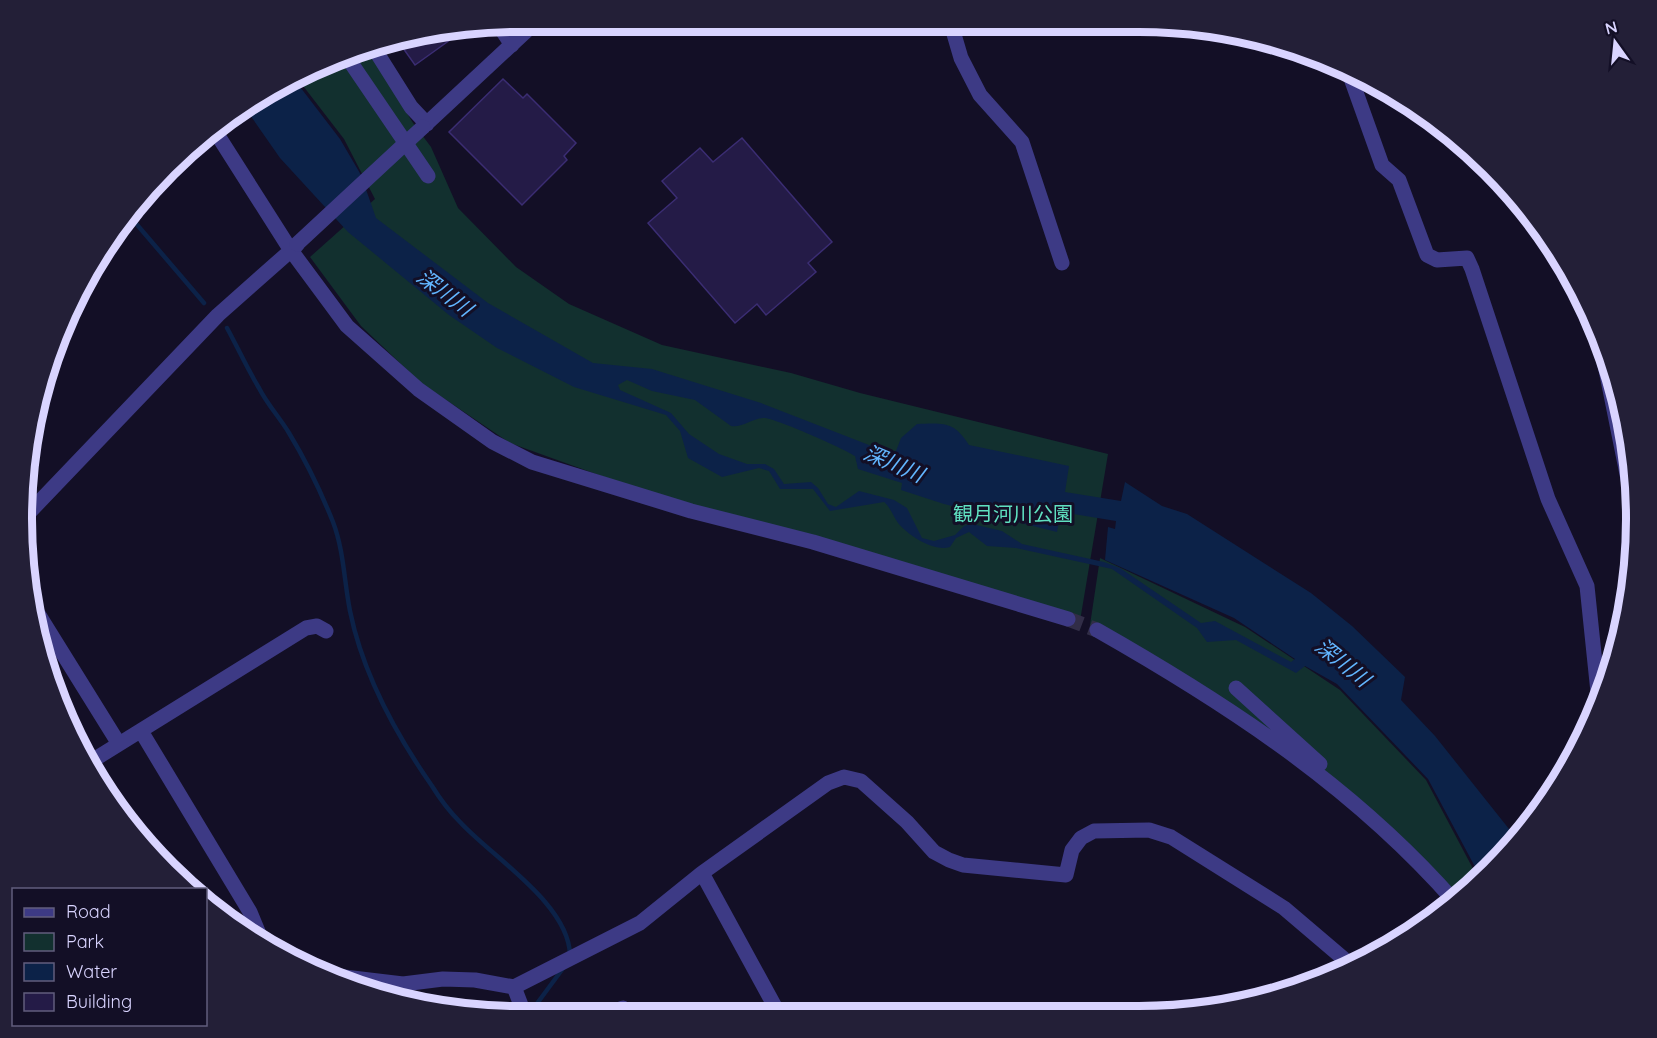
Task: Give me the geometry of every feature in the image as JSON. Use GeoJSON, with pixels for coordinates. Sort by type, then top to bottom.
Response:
{"type":"FeatureCollection","features":[{"type":"Feature","properties":{"kind":"street"},"geometry":{"type":"LineString","coordinates":[[504,32],[512,45]]}},
{"type":"Feature","properties":{"kind":"street"},"geometry":{"type":"LineString","coordinates":[[32,509],[218,315],[526,32]]}},
{"type":"Feature","properties":{"kind":"street"},"geometry":{"type":"LineString","coordinates":[[953,32],[961,58],[980,95],[1022,142],[1062,263]]}},
{"type":"Feature","properties":{"kind":"street"},"geometry":{"type":"LineString","coordinates":[[377,53],[425,125]]}},
{"type":"Feature","properties":{"kind":"street"},"geometry":{"type":"LineString","coordinates":[[350,62],[428,176]]}},
{"type":"Feature","properties":{"kind":"street"},"geometry":{"type":"LineString","coordinates":[[1352,81],[1382,165],[1399,180],[1427,255],[1437,260],[1467,258],[1472,269],[1548,499],[1587,586],[1597,683]]}},
{"type":"Feature","properties":{"kind":"street"},"geometry":{"type":"LineString","coordinates":[[218,135],[347,326],[418,389],[493,442],[532,462],[691,511],[813,542],[1068,619]]}},
{"type":"Feature","properties":{"kind":"street"},"geometry":{"type":"LineString","coordinates":[[43,621],[118,744]]}},
{"type":"Feature","properties":{"kind":"street"},"geometry":{"type":"LineString","coordinates":[[95,759],[306,628],[317,626],[326,631]]}},
{"type":"Feature","properties":{"kind":"street"},"geometry":{"type":"LineString","coordinates":[[1096,630],[1232,710],[1326,778],[1384,828],[1448,895]]}},
{"type":"Feature","properties":{"kind":"street"},"geometry":{"type":"LineString","coordinates":[[1236,688],[1319,763],[1326,778]]}},
{"type":"Feature","properties":{"kind":"street"},"geometry":{"type":"LineString","coordinates":[[141,731],[250,912],[257,930]]}},
{"type":"Feature","properties":{"kind":"street"},"geometry":{"type":"LineString","coordinates":[[355,978],[403,984],[443,979],[475,980],[514,987],[640,923],[702,873],[828,783],[844,777],[861,781],[907,822],[934,852],[963,866],[1066,874],[1072,850],[1082,838],[1094,831],[1149,830],[1171,837],[1284,908],[1345,960]]}},
{"type":"Feature","properties":{"kind":"street"},"geometry":{"type":"LineString","coordinates":[[702,873],[775,1006]]}},
{"type":"Feature","properties":{"kind":"street"},"geometry":{"type":"LineString","coordinates":[[514,987],[521,1006]]}},
{"type":"Feature","properties":{"kind":"green space","name":"観月河川公園"},"geometry":{"type":"Polygon","coordinates":[[[371,54],[413,123],[431,147],[458,208],[516,267],[569,304],[662,345],[791,373],[860,393],[1108,454],[1080,621],[965,583],[660,497],[510,443],[421,383],[361,326],[310,257],[375,199],[344,139],[301,83],[371,54]]]}},
{"type":"Feature","properties":{"kind":"green space"},"geometry":{"type":"Polygon","coordinates":[[[1100,558],[1245,627],[1340,690],[1426,780],[1475,872],[1452,892],[1400,837],[1101,629],[1090,625],[1100,558]]]}},
{"type":"Feature","properties":{"kind":"water","name":"深川川"},"geometry":{"type":"Polygon","coordinates":[[[298,85],[340,139],[361,175],[376,218],[488,303],[593,363],[652,369],[761,403],[887,452],[896,451],[901,438],[917,424],[947,425],[958,431],[969,445],[1069,466],[1065,492],[1121,501],[1125,482],[1162,506],[1187,514],[1311,593],[1352,626],[1405,677],[1401,700],[1435,736],[1512,832],[1477,870],[1428,779],[1337,684],[1305,666],[1296,673],[1236,640],[1207,642],[1197,628],[1112,569],[1016,548],[987,546],[969,532],[956,538],[950,547],[936,547],[908,533],[884,502],[830,511],[813,489],[780,489],[769,471],[759,468],[722,477],[688,458],[680,431],[666,415],[574,387],[497,348],[449,315],[348,232],[280,158],[249,113],[298,85]],[[627,380],[618,385],[620,390],[671,413],[689,434],[719,454],[747,464],[765,464],[774,469],[784,484],[811,482],[818,488],[828,504],[836,507],[859,491],[894,500],[907,508],[922,538],[934,541],[955,535],[964,526],[972,524],[1002,531],[1022,544],[1104,562],[1120,568],[1201,623],[1215,621],[1291,662],[1295,659],[1234,618],[1105,560],[1108,527],[1115,529],[1116,521],[1061,512],[1057,532],[944,504],[901,490],[902,483],[858,469],[855,456],[793,427],[763,418],[739,426],[731,426],[695,400],[652,391],[627,380]]]}},
{"type":"Feature","properties":{"kind":"building"},"geometry":{"type":"Polygon","coordinates":[[[456,36],[415,65],[402,46],[456,36]]]}},
{"type":"Feature","properties":{"kind":"building"},"geometry":{"type":"Polygon","coordinates":[[[503,79],[523,98],[527,94],[576,143],[564,156],[567,160],[522,205],[449,132],[503,79]]]}},
{"type":"Feature","properties":{"kind":"building"},"geometry":{"type":"Polygon","coordinates":[[[742,138],[832,242],[808,263],[816,272],[766,315],[757,304],[735,323],[648,223],[677,198],[662,181],[700,148],[713,162],[742,138]]]}},
{"type":"Feature","properties":{"kind":"waterway"},"geometry":{"type":"LineString","coordinates":[[133,220],[204,303]]}},
{"type":"Feature","properties":{"kind":"waterway"},"geometry":{"type":"LineString","coordinates":[[227,328],[262,394],[301,454],[333,522],[356,635],[372,681],[393,724],[418,766],[453,814],[474,836],[527,882],[557,918],[566,936],[570,955]]}},
{"type":"Feature","properties":{"kind":"waterway"},"geometry":{"type":"LineString","coordinates":[[535,1006],[564,967]]}},
{"type":"Feature","properties":{"kind":"tunnel"},"geometry":{"type":"LineString","coordinates":[[1068,619],[1097,630]]}}]}
